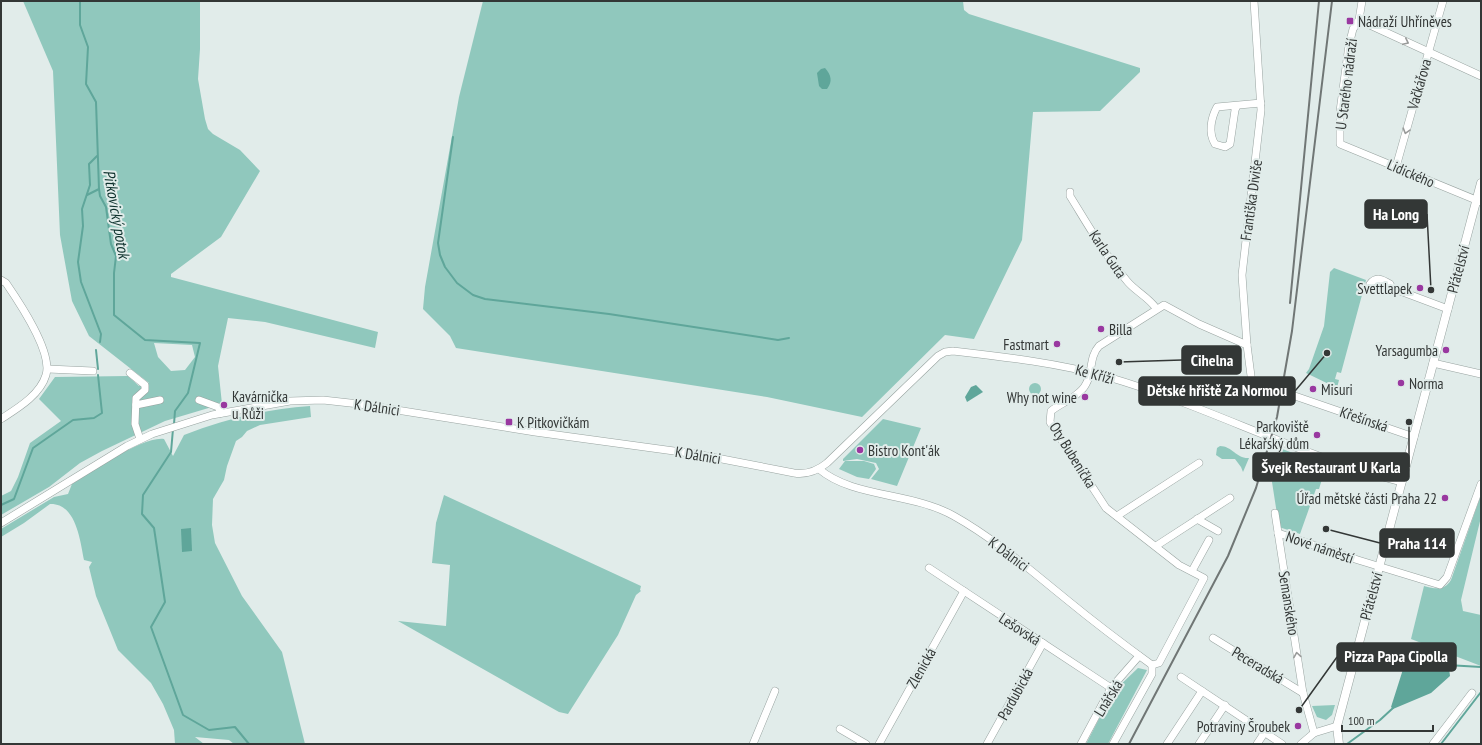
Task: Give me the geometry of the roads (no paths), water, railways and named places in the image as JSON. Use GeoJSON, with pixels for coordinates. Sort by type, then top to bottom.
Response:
{"type":"FeatureCollection","features":[{"type":"Feature","properties":{"kind":"main road","name":"Přátelství"},"geometry":{"type":"LineString","coordinates":[[1339,744],[1337,726],[1433,363],[1479,202],[1481,183]]}},
{"type":"Feature","properties":{"kind":"street","name":"Františka Diviše"},"geometry":{"type":"LineString","coordinates":[[1254,1],[1261,104],[1260,128],[1242,268],[1247,345],[1254,399]]}},
{"type":"Feature","properties":{"kind":"street","name":"U Starého nádraží"},"geometry":{"type":"LineString","coordinates":[[1340,144],[1340,111],[1349,45],[1353,29],[1359,20],[1362,1]]}},
{"type":"Feature","properties":{"kind":"street","name":"Vačkářova"},"geometry":{"type":"LineString","coordinates":[[1396,167],[1443,1]]}},
{"type":"Feature","properties":{"kind":"street"},"geometry":{"type":"LineString","coordinates":[[1359,20],[1428,53],[1481,76]]}},
{"type":"Feature","properties":{"kind":"street"},"geometry":{"type":"LineString","coordinates":[[1238,106],[1235,110],[1230,144],[1225,147],[1215,144],[1212,138],[1213,114],[1217,107],[1261,104]]}},
{"type":"Feature","properties":{"kind":"street","name":"Lidického"},"geometry":{"type":"LineString","coordinates":[[1340,144],[1479,202]]}},
{"type":"Feature","properties":{"kind":"street","name":"Karla Guta"},"geometry":{"type":"LineString","coordinates":[[1070,192],[1070,196],[1118,270],[1128,283],[1142,293],[1156,308]]}},
{"type":"Feature","properties":{"kind":"street","name":"Přátelství"},"geometry":{"type":"LineString","coordinates":[[1370,284],[1378,278],[1390,284],[1392,288],[1448,309]]}},
{"type":"Feature","properties":{"kind":"street"},"geometry":{"type":"LineString","coordinates":[[1,280],[6,283],[32,323],[45,355],[48,369],[42,385],[33,396],[1,419]]}},
{"type":"Feature","properties":{"kind":"street"},"geometry":{"type":"LineString","coordinates":[[1089,372],[1092,356],[1099,346],[1164,304],[1199,324],[1247,345]]}},
{"type":"Feature","properties":{"kind":"street","name":"Ke Kříži"},"geometry":{"type":"LineString","coordinates":[[818,469],[933,360],[945,352],[953,350],[1019,359],[1089,372],[1140,388],[1285,443],[1402,482]]}},
{"type":"Feature","properties":{"kind":"street"},"geometry":{"type":"LineString","coordinates":[[1433,363],[1481,374]]}},
{"type":"Feature","properties":{"kind":"street"},"geometry":{"type":"LineString","coordinates":[[48,369],[93,371]]}},
{"type":"Feature","properties":{"kind":"street","name":"Oty Bubeníčka"},"geometry":{"type":"LineString","coordinates":[[1089,372],[1084,388],[1050,411],[1050,422],[1106,508],[1180,564],[1192,571]]}},
{"type":"Feature","properties":{"kind":"street"},"geometry":{"type":"LineString","coordinates":[[130,373],[145,385],[145,390],[136,398],[135,424],[140,439]]}},
{"type":"Feature","properties":{"kind":"street","name":"Křešínská"},"geometry":{"type":"LineString","coordinates":[[1292,395],[1414,437]]}},
{"type":"Feature","properties":{"kind":"street"},"geometry":{"type":"LineString","coordinates":[[136,406],[160,400]]}},
{"type":"Feature","properties":{"kind":"street"},"geometry":{"type":"LineString","coordinates":[[199,400],[218,407],[221,413]]}},
{"type":"Feature","properties":{"kind":"street","name":"K Dálnici"},"geometry":{"type":"LineString","coordinates":[[1,522],[140,439],[165,429],[187,421],[221,413],[290,401],[323,400],[696,454],[794,473],[807,474],[818,469],[838,482],[920,501],[955,516],[1014,557],[1096,624],[1152,665]]}},
{"type":"Feature","properties":{"kind":"street"},"geometry":{"type":"LineString","coordinates":[[1116,516],[1199,463]]}},
{"type":"Feature","properties":{"kind":"street","name":"Nové náměstí"},"geometry":{"type":"LineString","coordinates":[[1278,533],[1379,567],[1408,574],[1427,582],[1440,585],[1447,577],[1481,484]]}},
{"type":"Feature","properties":{"kind":"street"},"geometry":{"type":"LineString","coordinates":[[1156,546],[1230,498]]}},
{"type":"Feature","properties":{"kind":"street","name":"Semanského"},"geometry":{"type":"LineString","coordinates":[[1275,513],[1303,693],[1314,733]]}},
{"type":"Feature","properties":{"kind":"street"},"geometry":{"type":"LineString","coordinates":[[1197,519],[1218,531]]}},
{"type":"Feature","properties":{"kind":"street"},"geometry":{"type":"LineString","coordinates":[[1152,665],[1159,663],[1204,578],[1192,571],[1209,540]]}},
{"type":"Feature","properties":{"kind":"street","name":"Lešovská"},"geometry":{"type":"LineString","coordinates":[[929,568],[1112,688]]}},
{"type":"Feature","properties":{"kind":"street","name":"Zlenická"},"geometry":{"type":"LineString","coordinates":[[879,744],[964,591]]}},
{"type":"Feature","properties":{"kind":"street","name":"Peceradská"},"geometry":{"type":"LineString","coordinates":[[1213,638],[1303,693]]}},
{"type":"Feature","properties":{"kind":"street","name":"Pardubická"},"geometry":{"type":"LineString","coordinates":[[987,744],[1043,643]]}},
{"type":"Feature","properties":{"kind":"street","name":"Lnářská"},"geometry":{"type":"LineString","coordinates":[[1081,744],[1112,688],[1139,656]]}},
{"type":"Feature","properties":{"kind":"street","name":"Lnářská"},"geometry":{"type":"LineString","coordinates":[[1114,744],[1152,674],[1152,665]]}},
{"type":"Feature","properties":{"kind":"street"},"geometry":{"type":"LineString","coordinates":[[1181,677],[1282,744]]}},
{"type":"Feature","properties":{"kind":"street"},"geometry":{"type":"LineString","coordinates":[[1167,744],[1202,690]]}},
{"type":"Feature","properties":{"kind":"street"},"geometry":{"type":"LineString","coordinates":[[753,744],[775,691]]}},
{"type":"Feature","properties":{"kind":"street"},"geometry":{"type":"LineString","coordinates":[[1433,744],[1472,693]]}},
{"type":"Feature","properties":{"kind":"street"},"geometry":{"type":"LineString","coordinates":[[1199,744],[1225,705]]}},
{"type":"Feature","properties":{"kind":"street"},"geometry":{"type":"LineString","coordinates":[[1302,744],[1314,733],[1337,726]]}},
{"type":"Feature","properties":{"kind":"street"},"geometry":{"type":"LineString","coordinates":[[840,729],[866,744]]}},
{"type":"Feature","properties":{"kind":"street"},"geometry":{"type":"LineString","coordinates":[[1257,744],[1264,732]]}},
{"type":"Feature","properties":{"kind":"waterway","name":"Pitkovický potok"},"geometry":{"type":"LineString","coordinates":[[80,1],[80,25],[88,47],[86,84],[96,102],[99,189],[100,196],[106,207],[111,244],[116,256],[114,273],[114,315],[145,340],[200,343],[188,393],[175,411],[174,424]]}},
{"type":"Feature","properties":{"kind":"waterway"},"geometry":{"type":"LineString","coordinates":[[453,137],[438,243],[440,255],[445,267],[457,283],[473,295],[485,299],[609,314],[778,340],[789,338]]}},
{"type":"Feature","properties":{"kind":"waterway"},"geometry":{"type":"LineString","coordinates":[[97,156],[89,164],[90,185],[82,209],[83,226],[78,262],[81,282],[101,334],[100,342]]}},
{"type":"Feature","properties":{"kind":"waterway"},"geometry":{"type":"LineString","coordinates":[[87,195],[99,189]]}},
{"type":"Feature","properties":{"kind":"waterway"},"geometry":{"type":"LineString","coordinates":[[96,350],[98,369]]}},
{"type":"Feature","properties":{"kind":"waterway"},"geometry":{"type":"LineString","coordinates":[[1,505],[14,499],[33,448],[73,420],[94,418],[102,413],[98,375]]}},
{"type":"Feature","properties":{"kind":"waterway","name":"Pitkovický potok"},"geometry":{"type":"LineString","coordinates":[[173,429],[171,452],[143,495],[142,514],[154,528],[165,602],[151,627],[183,715],[209,730],[235,727],[249,744]]}},
{"type":"Feature","properties":{"kind":"waterway"},"geometry":{"type":"LineString","coordinates":[[1447,665],[1481,667]]}},
{"type":"Feature","properties":{"kind":"waterway"},"geometry":{"type":"LineString","coordinates":[[1441,744],[1481,692]]}},
{"type":"Feature","properties":{"kind":"waterway"},"geometry":{"type":"LineString","coordinates":[[1347,744],[1380,720],[1393,708]]}},
{"type":"Feature","properties":{"kind":"railway"},"geometry":{"type":"LineString","coordinates":[[1290,303],[1319,1]]}},
{"type":"Feature","properties":{"kind":"railway"},"geometry":{"type":"LineString","coordinates":[[1129,744],[1228,556],[1256,488],[1277,417],[1292,331],[1332,1]]}},
{"type":"Feature","properties":{"kind":"place","name":"Nádraží Uhříněves"},"geometry":{"type":"Point","coordinates":[1350,21]}},
{"type":"Feature","properties":{"kind":"place","name":"Svettlapek"},"geometry":{"type":"Point","coordinates":[1420,288]}},
{"type":"Feature","properties":{"kind":"place","name":"Ha Long"},"geometry":{"type":"Point","coordinates":[1431,290]}},
{"type":"Feature","properties":{"kind":"place","name":"Billa"},"geometry":{"type":"Point","coordinates":[1101,329]}},
{"type":"Feature","properties":{"kind":"place","name":"Fastmart"},"geometry":{"type":"Point","coordinates":[1057,344]}},
{"type":"Feature","properties":{"kind":"place","name":"Yarsagumba"},"geometry":{"type":"Point","coordinates":[1446,350]}},
{"type":"Feature","properties":{"kind":"place","name":"Dětské hřiště Za Normou"},"geometry":{"type":"Point","coordinates":[1327,353]}},
{"type":"Feature","properties":{"kind":"place","name":"Cihelna"},"geometry":{"type":"Point","coordinates":[1119,362]}},
{"type":"Feature","properties":{"kind":"place","name":"Norma"},"geometry":{"type":"Point","coordinates":[1401,383]}},
{"type":"Feature","properties":{"kind":"place","name":"Misuri"},"geometry":{"type":"Point","coordinates":[1313,389]}},
{"type":"Feature","properties":{"kind":"place","name":"Why not wine"},"geometry":{"type":"Point","coordinates":[1085,397]}},
{"type":"Feature","properties":{"kind":"place","name":"Kavárnička u Růži"},"geometry":{"type":"Point","coordinates":[224,405]}},
{"type":"Feature","properties":{"kind":"place","name":"K Pitkovičkám"},"geometry":{"type":"Point","coordinates":[509,422]}},
{"type":"Feature","properties":{"kind":"place","name":"Švejk Restaurant U Karla"},"geometry":{"type":"Point","coordinates":[1409,422]}},
{"type":"Feature","properties":{"kind":"place","name":"Parkoviště Lékařský dům"},"geometry":{"type":"Point","coordinates":[1317,435]}},
{"type":"Feature","properties":{"kind":"place","name":"Bistro Kont'ák"},"geometry":{"type":"Point","coordinates":[860,450]}},
{"type":"Feature","properties":{"kind":"place","name":"Úřad mětské části Praha 22"},"geometry":{"type":"Point","coordinates":[1445,498]}},
{"type":"Feature","properties":{"kind":"place","name":"Praha 114"},"geometry":{"type":"Point","coordinates":[1326,529]}},
{"type":"Feature","properties":{"kind":"place","name":"Pizza Papa Cipolla"},"geometry":{"type":"Point","coordinates":[1299,710]}},
{"type":"Feature","properties":{"kind":"place","name":"Potraviny Šroubek"},"geometry":{"type":"Point","coordinates":[1298,726]}}]}
